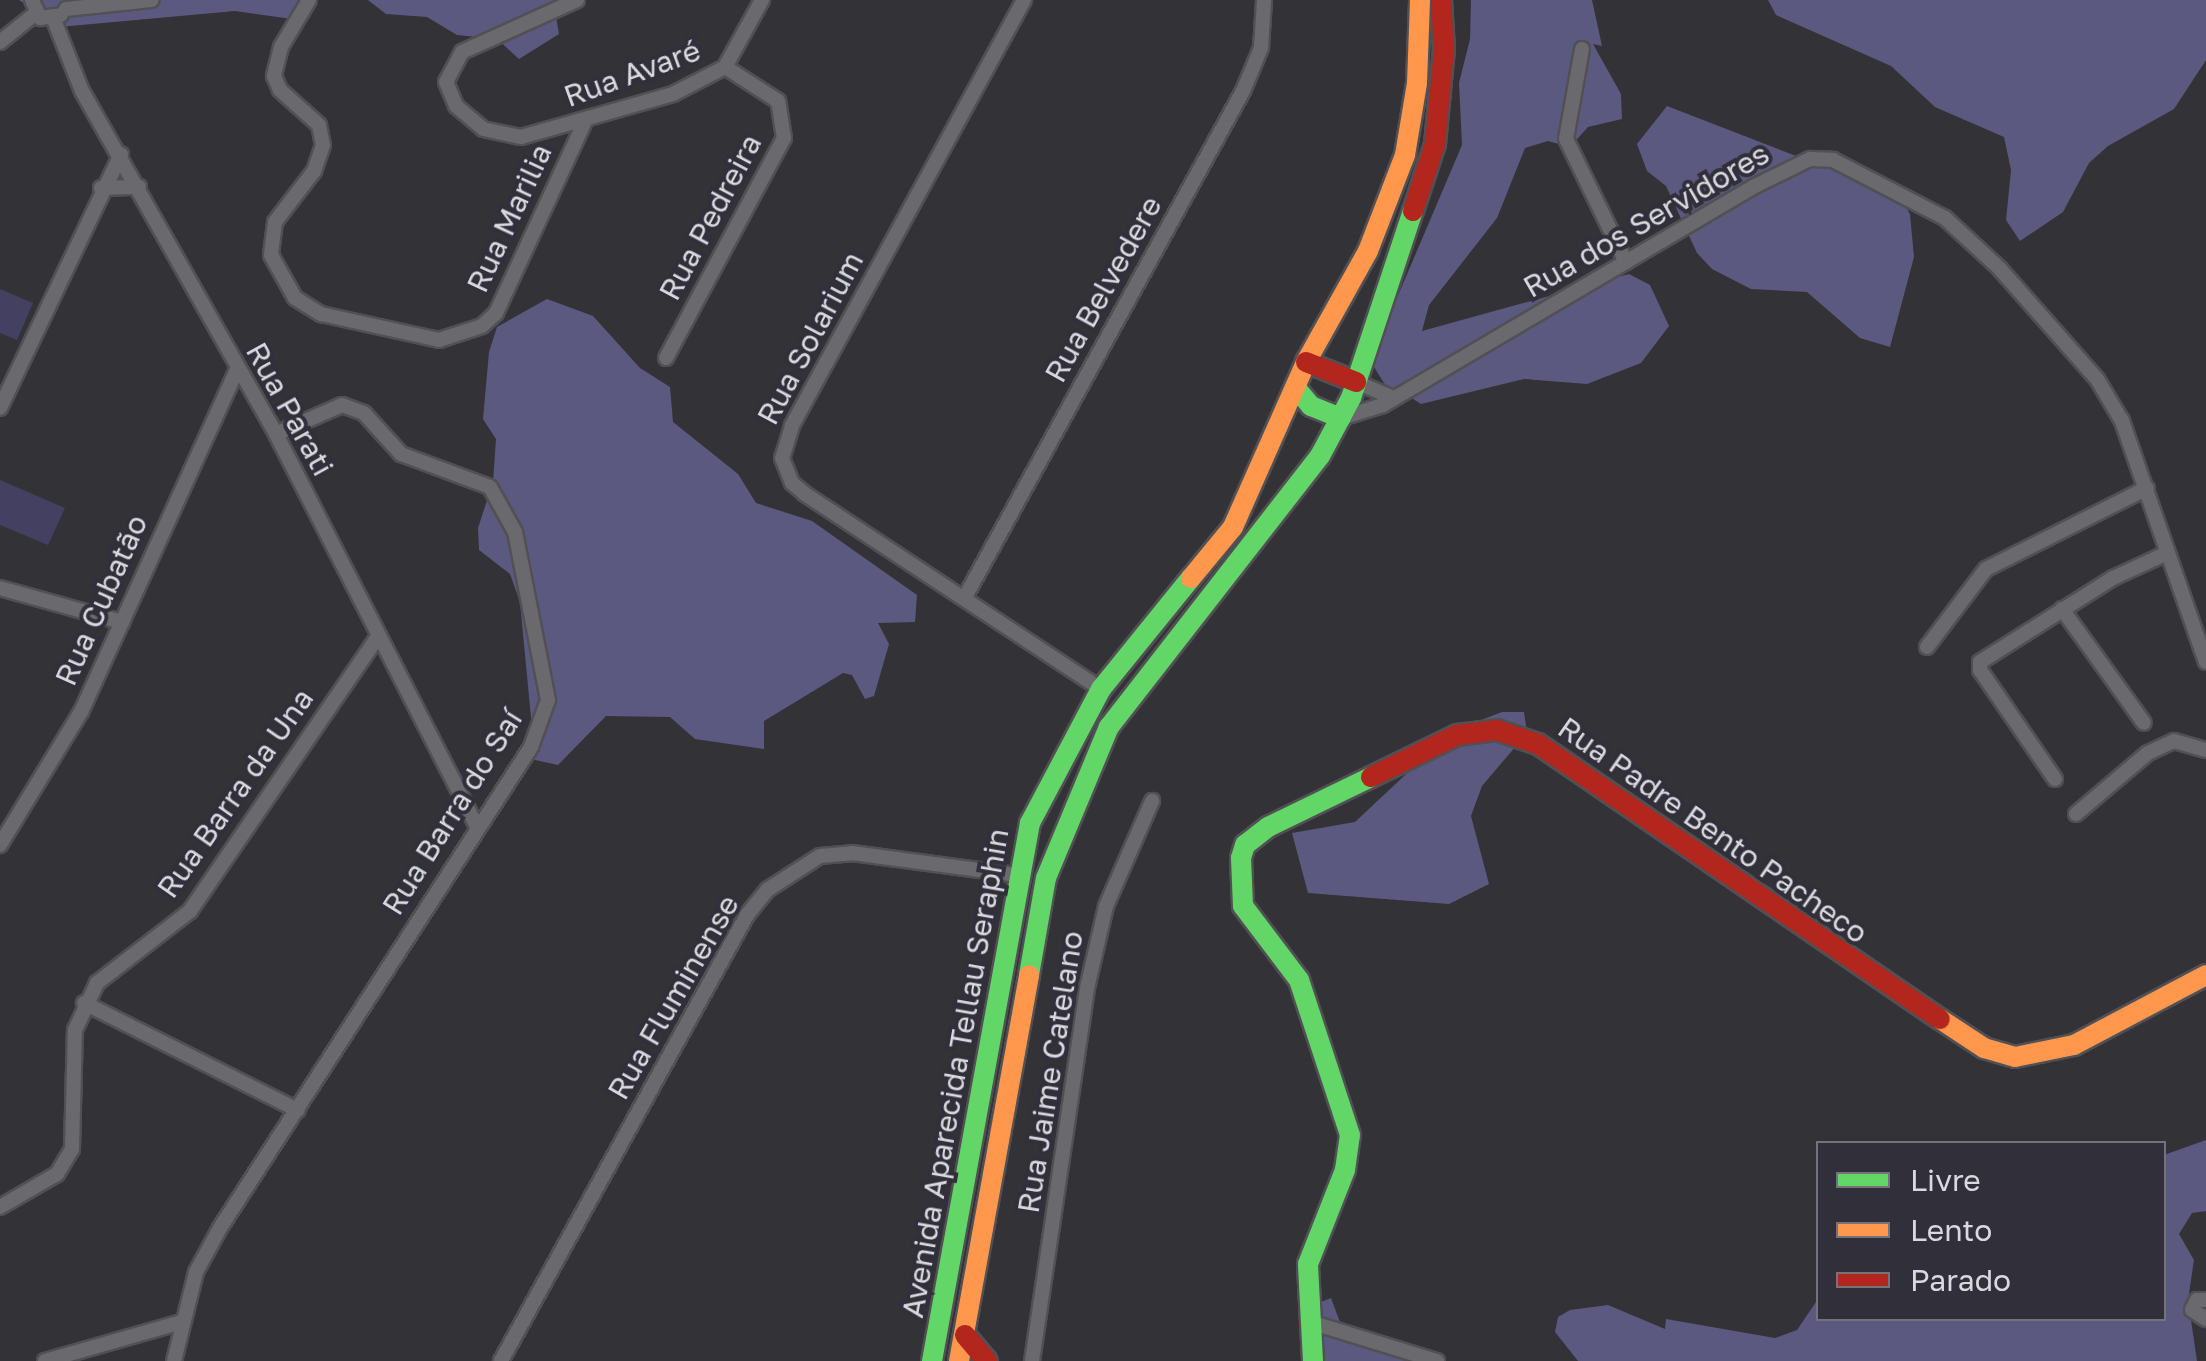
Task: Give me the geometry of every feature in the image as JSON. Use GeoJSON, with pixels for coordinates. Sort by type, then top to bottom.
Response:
{"type":"FeatureCollection","features":[{"type":"Feature","properties":{"kind":"main road","name":"Avenida Aparecida Tellau Seraphin"},"geometry":{"type":"LineString","coordinates":[[932,1361],[1016,875],[1030,823],[1101,688],[1232,527],[1306,362],[1368,251],[1395,186],[1417,84],[1420,0]]}},
{"type":"Feature","properties":{"kind":"main road","name":"Avenida Aparecida Tellau Seraphin"},"geometry":{"type":"LineString","coordinates":[[959,1361],[1046,878],[1066,819],[1133,692],[1244,560],[1341,418],[1435,144],[1444,50],[1441,0]]}},
{"type":"Feature","properties":{"kind":"main road"},"geometry":{"type":"LineString","coordinates":[[1306,362],[1356,382]]}},
{"type":"Feature","properties":{"kind":"main road"},"geometry":{"type":"LineString","coordinates":[[1295,387],[1311,406],[1341,418]]}},
{"type":"Feature","properties":{"kind":"main road","name":"Rua Padre Bento Pacheco"},"geometry":{"type":"LineString","coordinates":[[1313,1361],[1310,1251],[1345,1170],[1350,1135],[1299,980],[1242,906],[1241,858],[1245,845],[1268,827],[1458,735],[1498,730],[1538,744],[1984,1048],[2015,1057],[2074,1045],[2206,974]]}},
{"type":"Feature","properties":{"kind":"main road"},"geometry":{"type":"LineString","coordinates":[[965,1334],[988,1361]]}},
{"type":"Feature","properties":{"kind":"street"},"geometry":{"type":"LineString","coordinates":[[0,42],[34,7],[62,10],[152,0]]}},
{"type":"Feature","properties":{"kind":"street","name":"Rua Marilia"},"geometry":{"type":"LineString","coordinates":[[309,0],[280,47],[274,76],[280,90],[319,125],[324,145],[314,171],[274,222],[270,255],[294,298],[321,314],[438,340],[482,326],[512,280],[584,122]]}},
{"type":"Feature","properties":{"kind":"street","name":"Rua Avaré"},"geometry":{"type":"LineString","coordinates":[[577,0],[473,43],[454,62],[446,82],[456,106],[496,134],[521,137],[584,122],[699,85],[725,68]]}},
{"type":"Feature","properties":{"kind":"street"},"geometry":{"type":"LineString","coordinates":[[725,68],[762,0]]}},
{"type":"Feature","properties":{"kind":"street","name":"Rua Solarium"},"geometry":{"type":"LineString","coordinates":[[1024,0],[784,445],[792,483],[1101,688]]}},
{"type":"Feature","properties":{"kind":"street","name":"Rua Belvedere"},"geometry":{"type":"LineString","coordinates":[[965,598],[1244,91],[1262,48],[1264,0]]}},
{"type":"Feature","properties":{"kind":"street","name":"Rua Parati"},"geometry":{"type":"LineString","coordinates":[[62,10],[82,91],[139,186],[236,370],[276,434],[376,639],[477,826]]}},
{"type":"Feature","properties":{"kind":"street"},"geometry":{"type":"LineString","coordinates":[[1582,50],[1566,139],[1626,262]]}},
{"type":"Feature","properties":{"kind":"street","name":"Rua Pedreira"},"geometry":{"type":"LineString","coordinates":[[666,358],[784,138],[778,101],[725,68]]}},
{"type":"Feature","properties":{"kind":"street"},"geometry":{"type":"LineString","coordinates":[[0,408],[101,188],[121,154]]}},
{"type":"Feature","properties":{"kind":"street","name":"Rua dos Servidores"},"geometry":{"type":"LineString","coordinates":[[1341,418],[1392,396],[1799,164],[1823,158],[1858,170],[1945,218],[2027,297],[2097,378],[2122,420],[2206,662]]}},
{"type":"Feature","properties":{"kind":"street"},"geometry":{"type":"LineString","coordinates":[[101,188],[139,186]]}},
{"type":"Feature","properties":{"kind":"street","name":"Rua Cubatão"},"geometry":{"type":"LineString","coordinates":[[0,844],[67,740],[236,370]]}},
{"type":"Feature","properties":{"kind":"street"},"geometry":{"type":"LineString","coordinates":[[1356,382],[1392,396]]}},
{"type":"Feature","properties":{"kind":"street","name":"Rua Barra do Saí"},"geometry":{"type":"LineString","coordinates":[[174,1361],[196,1272],[220,1228],[477,826],[532,747],[548,700],[503,500],[472,478],[401,454],[364,414],[342,405],[276,434]]}},
{"type":"Feature","properties":{"kind":"street"},"geometry":{"type":"LineString","coordinates":[[1927,646],[1986,568],[2147,488]]}},
{"type":"Feature","properties":{"kind":"street"},"geometry":{"type":"LineString","coordinates":[[2055,780],[1980,670],[1980,662],[2062,609],[2168,554]]}},
{"type":"Feature","properties":{"kind":"street"},"geometry":{"type":"LineString","coordinates":[[0,588],[122,622]]}},
{"type":"Feature","properties":{"kind":"street"},"geometry":{"type":"LineString","coordinates":[[2062,609],[2144,723]]}},
{"type":"Feature","properties":{"kind":"street","name":"Rua Barra da Una"},"geometry":{"type":"LineString","coordinates":[[84,1004],[97,983],[190,910],[376,639]]}},
{"type":"Feature","properties":{"kind":"street"},"geometry":{"type":"LineString","coordinates":[[2076,814],[2148,753],[2174,741],[2206,750]]}},
{"type":"Feature","properties":{"kind":"street","name":"Rua Jaime Catelano"},"geometry":{"type":"LineString","coordinates":[[1032,1361],[1088,984],[1106,906],[1152,800]]}},
{"type":"Feature","properties":{"kind":"street","name":"Rua Fluminense"},"geometry":{"type":"LineString","coordinates":[[502,1361],[747,914],[767,890],[820,856],[852,853],[1016,875]]}},
{"type":"Feature","properties":{"kind":"street"},"geometry":{"type":"LineString","coordinates":[[0,1207],[57,1174],[72,1149],[76,1030],[84,1004],[298,1110]]}},
{"type":"Feature","properties":{"kind":"street"},"geometry":{"type":"LineString","coordinates":[[2206,1300],[2197,1300],[2192,1310],[2206,1319]]}},
{"type":"Feature","properties":{"kind":"street"},"geometry":{"type":"LineString","coordinates":[[46,1361],[182,1322]]}},
{"type":"Feature","properties":{"kind":"street"},"geometry":{"type":"LineString","coordinates":[[1310,1322],[1438,1361]]}},
{"type":"Feature","properties":{"kind":"shaded area"},"geometry":{"type":"Polygon","coordinates":[[[19,0],[301,0],[292,19],[235,11],[59,27],[19,0]]]}},
{"type":"Feature","properties":{"kind":"shaded area"},"geometry":{"type":"Polygon","coordinates":[[[368,0],[553,0],[559,34],[519,59],[497,39],[457,35],[427,17],[386,14],[368,0]]]}},
{"type":"Feature","properties":{"kind":"shaded area"},"geometry":{"type":"Polygon","coordinates":[[[1471,0],[1592,0],[1602,46],[1593,44],[1621,94],[1622,119],[1588,127],[1570,147],[1548,141],[1525,148],[1497,218],[1429,305],[1422,331],[1629,274],[1650,285],[1669,326],[1641,363],[1587,384],[1524,379],[1421,404],[1404,393],[1394,399],[1374,367],[1379,340],[1462,145],[1459,83],[1470,39],[1471,0]]]}},
{"type":"Feature","properties":{"kind":"shaded area"},"geometry":{"type":"Polygon","coordinates":[[[1768,0],[2206,0],[2206,60],[2174,109],[2108,146],[2089,163],[2063,212],[2020,241],[2006,220],[2011,170],[2004,137],[1935,107],[1891,66],[1776,15],[1768,0]]]}},
{"type":"Feature","properties":{"kind":"shaded area"},"geometry":{"type":"Polygon","coordinates":[[[1667,106],[1899,196],[1910,214],[1914,257],[1890,347],[1860,338],[1807,292],[1751,289],[1712,269],[1697,253],[1666,186],[1647,171],[1637,144],[1667,106]]]}},
{"type":"Feature","properties":{"kind":"shaded area"},"geometry":{"type":"Polygon","coordinates":[[[0,289],[33,303],[17,340],[0,333],[0,289]]]}},
{"type":"Feature","properties":{"kind":"shaded area"},"geometry":{"type":"Polygon","coordinates":[[[547,299],[593,316],[640,368],[670,387],[673,422],[738,474],[756,503],[812,521],[917,595],[915,622],[878,623],[889,644],[874,696],[865,699],[852,675],[843,673],[764,721],[764,749],[695,739],[670,717],[606,716],[558,765],[535,760],[520,602],[510,574],[479,550],[478,528],[493,482],[496,439],[483,419],[489,352],[497,327],[547,299]]]}},
{"type":"Feature","properties":{"kind":"shaded area"},"geometry":{"type":"Polygon","coordinates":[[[0,480],[65,508],[48,545],[0,525],[0,480]]]}},
{"type":"Feature","properties":{"kind":"shaded area"},"geometry":{"type":"Polygon","coordinates":[[[1502,712],[1524,712],[1527,733],[1482,786],[1471,816],[1489,884],[1449,904],[1308,893],[1292,833],[1355,822],[1452,731],[1502,712]]]}},
{"type":"Feature","properties":{"kind":"shaded area"},"geometry":{"type":"Polygon","coordinates":[[[2206,1140],[2206,1211],[2192,1213],[2179,1234],[2194,1260],[2188,1300],[2197,1361],[1578,1361],[1555,1332],[1558,1317],[1570,1310],[1608,1305],[1665,1329],[1666,1319],[1775,1338],[1797,1330],[1816,1302],[1816,1321],[2166,1321],[2166,1154],[2206,1140]]]}},
{"type":"Feature","properties":{"kind":"shaded area"},"geometry":{"type":"Polygon","coordinates":[[[1331,1298],[1341,1325],[1427,1361],[1317,1361],[1308,1307],[1331,1298]]]}},
{"type":"Feature","properties":{"kind":"traffic: fast"},"geometry":{"type":"LineString","coordinates":[[1029,975],[1046,878],[1109,727],[1320,456],[1351,398],[1413,211]]}},
{"type":"Feature","properties":{"kind":"traffic: fast"},"geometry":{"type":"LineString","coordinates":[[1295,387],[1311,406],[1341,418]]}},
{"type":"Feature","properties":{"kind":"traffic: fast"},"geometry":{"type":"LineString","coordinates":[[932,1361],[1030,823],[1101,689],[1191,578]]}},
{"type":"Feature","properties":{"kind":"traffic: fast"},"geometry":{"type":"LineString","coordinates":[[1313,1361],[1308,1264],[1345,1170],[1350,1135],[1299,980],[1243,906],[1241,858],[1245,845],[1268,827],[1371,777]]}},
{"type":"Feature","properties":{"kind":"traffic: slow"},"geometry":{"type":"LineString","coordinates":[[1191,578],[1233,527],[1306,362],[1368,251],[1405,155],[1417,83],[1420,0]]}},
{"type":"Feature","properties":{"kind":"traffic: slow"},"geometry":{"type":"LineString","coordinates":[[959,1361],[1029,975]]}},
{"type":"Feature","properties":{"kind":"traffic: slow"},"geometry":{"type":"LineString","coordinates":[[1940,1019],[1984,1048],[2015,1057],[2074,1045],[2206,975]]}},
{"type":"Feature","properties":{"kind":"traffic: jam"},"geometry":{"type":"LineString","coordinates":[[1413,211],[1435,144],[1444,49],[1441,0]]}},
{"type":"Feature","properties":{"kind":"traffic: jam"},"geometry":{"type":"LineString","coordinates":[[1306,362],[1356,382]]}},
{"type":"Feature","properties":{"kind":"traffic: jam"},"geometry":{"type":"LineString","coordinates":[[1371,777],[1457,735],[1497,730],[1538,744],[1940,1019]]}},
{"type":"Feature","properties":{"kind":"traffic: jam"},"geometry":{"type":"LineString","coordinates":[[965,1335],[987,1361]]}}]}
